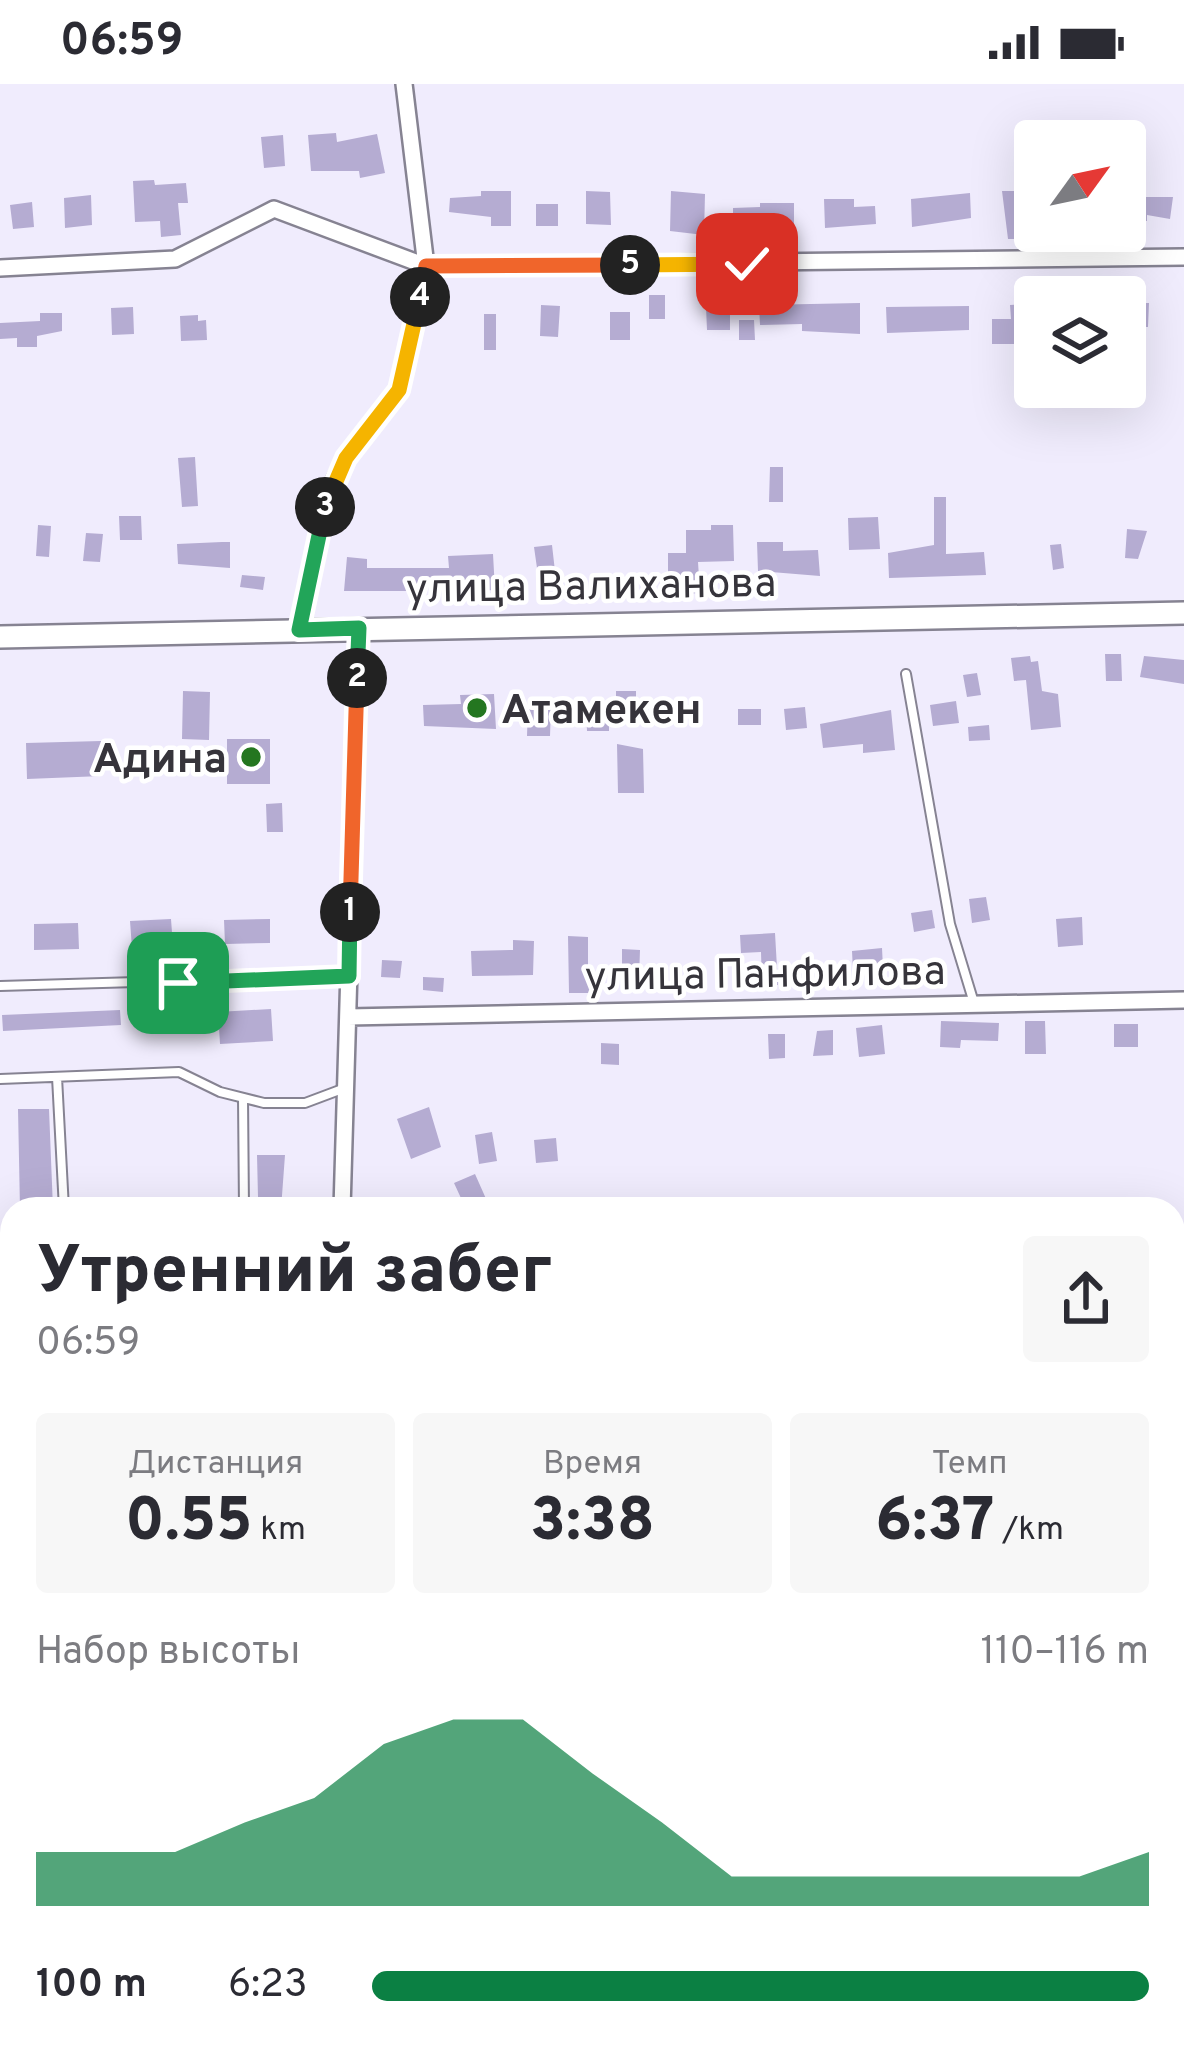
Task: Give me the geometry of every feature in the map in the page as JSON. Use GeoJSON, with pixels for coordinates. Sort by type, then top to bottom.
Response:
{"type":"FeatureCollection","features":[{"type":"Feature","properties":{"kind":"main road","name":"улица Валиханова"},"geometry":{"type":"LineString","coordinates":[[0,637],[1184,613]]}},
{"type":"Feature","properties":{"kind":"street"},"geometry":{"type":"LineString","coordinates":[[299,630],[330,489],[346,458],[399,390],[426,266],[404,84]]}},
{"type":"Feature","properties":{"kind":"street"},"geometry":{"type":"LineString","coordinates":[[0,268],[175,259],[274,209],[426,266],[1184,257]]}},
{"type":"Feature","properties":{"kind":"street"},"geometry":{"type":"LineString","coordinates":[[342,1197],[359,628]]}},
{"type":"Feature","properties":{"kind":"street","name":"улица Панфилова"},"geometry":{"type":"LineString","coordinates":[[348,1017],[1184,1000]]}},
{"type":"Feature","properties":{"kind":"lane"},"geometry":{"type":"LineString","coordinates":[[906,674],[950,924],[974,1004]]}},
{"type":"Feature","properties":{"kind":"lane"},"geometry":{"type":"LineString","coordinates":[[0,986],[349,976]]}},
{"type":"Feature","properties":{"kind":"lane"},"geometry":{"type":"LineString","coordinates":[[0,1079],[179,1072],[243,1098],[304,1103],[346,1087]]}},
{"type":"Feature","properties":{"kind":"lane"},"geometry":{"type":"LineString","coordinates":[[57,1077],[63,1197]]}},
{"type":"Feature","properties":{"kind":"lane"},"geometry":{"type":"LineString","coordinates":[[243,1098],[244,1197]]}},
{"type":"Feature","properties":{"kind":"building"},"geometry":{"type":"Polygon","coordinates":[[[336,133],[337,142],[377,134],[385,173],[360,178],[359,171],[311,171],[308,135],[336,133]]]}},
{"type":"Feature","properties":{"kind":"building"},"geometry":{"type":"Polygon","coordinates":[[[283,135],[285,166],[264,168],[261,137],[283,135]]]}},
{"type":"Feature","properties":{"kind":"building"},"geometry":{"type":"Polygon","coordinates":[[[154,180],[155,185],[186,183],[188,203],[178,203],[181,235],[161,237],[160,221],[135,222],[133,181],[154,180]]]}},
{"type":"Feature","properties":{"kind":"building"},"geometry":{"type":"Polygon","coordinates":[[[481,191],[511,191],[511,226],[491,226],[491,217],[449,212],[450,198],[481,196],[481,191]]]}},
{"type":"Feature","properties":{"kind":"building"},"geometry":{"type":"Polygon","coordinates":[[[586,191],[610,192],[611,225],[586,224],[586,191]]]}},
{"type":"Feature","properties":{"kind":"building"},"geometry":{"type":"Polygon","coordinates":[[[671,191],[705,194],[704,235],[670,231],[671,191]]]}},
{"type":"Feature","properties":{"kind":"building"},"geometry":{"type":"Polygon","coordinates":[[[1002,191],[1014,191],[1014,239],[1008,239],[1002,191]]]}},
{"type":"Feature","properties":{"kind":"building"},"geometry":{"type":"Polygon","coordinates":[[[970,193],[971,218],[912,227],[911,199],[970,193]]]}},
{"type":"Feature","properties":{"kind":"building"},"geometry":{"type":"Polygon","coordinates":[[[91,195],[92,225],[65,228],[64,198],[91,195]]]}},
{"type":"Feature","properties":{"kind":"building"},"geometry":{"type":"Polygon","coordinates":[[[1146,197],[1173,197],[1170,219],[1147,215],[1147,221],[1146,197]]]}},
{"type":"Feature","properties":{"kind":"building"},"geometry":{"type":"Polygon","coordinates":[[[824,199],[854,199],[854,207],[875,206],[876,224],[825,228],[824,199]]]}},
{"type":"Feature","properties":{"kind":"building"},"geometry":{"type":"Polygon","coordinates":[[[32,202],[34,227],[13,229],[10,205],[32,202]]]}},
{"type":"Feature","properties":{"kind":"building"},"geometry":{"type":"Polygon","coordinates":[[[760,203],[794,203],[794,224],[746,223],[746,229],[733,229],[733,208],[760,207],[760,203]]]}},
{"type":"Feature","properties":{"kind":"building"},"geometry":{"type":"Polygon","coordinates":[[[536,204],[558,204],[558,226],[536,226],[536,204]]]}},
{"type":"Feature","properties":{"kind":"building"},"geometry":{"type":"Polygon","coordinates":[[[649,295],[665,295],[665,319],[649,319],[649,295]]]}},
{"type":"Feature","properties":{"kind":"building"},"geometry":{"type":"Polygon","coordinates":[[[860,303],[860,334],[802,331],[802,324],[760,325],[759,305],[860,303]]]}},
{"type":"Feature","properties":{"kind":"building"},"geometry":{"type":"Polygon","coordinates":[[[541,305],[560,306],[558,337],[540,336],[541,305]]]}},
{"type":"Feature","properties":{"kind":"building"},"geometry":{"type":"Polygon","coordinates":[[[1010,305],[1014,305],[1014,344],[992,344],[992,319],[1011,319],[1010,305]]]}},
{"type":"Feature","properties":{"kind":"building"},"geometry":{"type":"Polygon","coordinates":[[[969,306],[969,330],[887,333],[886,307],[969,306]]]}},
{"type":"Feature","properties":{"kind":"building"},"geometry":{"type":"Polygon","coordinates":[[[133,307],[134,334],[112,335],[111,308],[133,307]]]}},
{"type":"Feature","properties":{"kind":"building"},"geometry":{"type":"Polygon","coordinates":[[[706,307],[730,307],[730,330],[707,330],[706,307]]]}},
{"type":"Feature","properties":{"kind":"building"},"geometry":{"type":"Polygon","coordinates":[[[610,312],[630,312],[630,340],[610,340],[610,312]]]}},
{"type":"Feature","properties":{"kind":"building"},"geometry":{"type":"Polygon","coordinates":[[[40,313],[62,313],[62,331],[37,336],[37,347],[17,347],[17,338],[0,339],[0,323],[40,321],[40,313]]]}},
{"type":"Feature","properties":{"kind":"building"},"geometry":{"type":"Polygon","coordinates":[[[484,314],[496,314],[496,350],[484,350],[484,314]]]}},
{"type":"Feature","properties":{"kind":"building"},"geometry":{"type":"Polygon","coordinates":[[[198,315],[198,321],[206,320],[207,340],[181,341],[180,316],[198,315]]]}},
{"type":"Feature","properties":{"kind":"building"},"geometry":{"type":"Polygon","coordinates":[[[739,320],[754,320],[755,340],[739,340],[739,320]]]}},
{"type":"Feature","properties":{"kind":"building"},"geometry":{"type":"Polygon","coordinates":[[[195,457],[198,506],[182,507],[178,458],[195,457]]]}},
{"type":"Feature","properties":{"kind":"building"},"geometry":{"type":"Polygon","coordinates":[[[770,467],[783,467],[783,502],[769,502],[770,467]]]}},
{"type":"Feature","properties":{"kind":"building"},"geometry":{"type":"Polygon","coordinates":[[[934,497],[946,497],[946,554],[984,552],[986,575],[889,578],[888,553],[934,545],[934,497]]]}},
{"type":"Feature","properties":{"kind":"building"},"geometry":{"type":"Polygon","coordinates":[[[119,516],[141,516],[142,540],[120,540],[119,516]]]}},
{"type":"Feature","properties":{"kind":"building"},"geometry":{"type":"Polygon","coordinates":[[[878,517],[880,549],[849,550],[848,518],[878,517]]]}},
{"type":"Feature","properties":{"kind":"building"},"geometry":{"type":"Polygon","coordinates":[[[38,525],[51,526],[49,557],[36,556],[38,525]]]}},
{"type":"Feature","properties":{"kind":"building"},"geometry":{"type":"Polygon","coordinates":[[[711,525],[733,525],[734,561],[698,562],[700,593],[683,594],[682,579],[668,579],[668,553],[686,553],[686,530],[711,530],[711,525]]]}},
{"type":"Feature","properties":{"kind":"building"},"geometry":{"type":"Polygon","coordinates":[[[1127,529],[1147,531],[1138,559],[1125,558],[1127,529]]]}},
{"type":"Feature","properties":{"kind":"building"},"geometry":{"type":"Polygon","coordinates":[[[86,533],[103,534],[100,562],[83,561],[86,533]]]}},
{"type":"Feature","properties":{"kind":"building"},"geometry":{"type":"Polygon","coordinates":[[[230,542],[230,568],[178,564],[177,544],[230,542]]]}},
{"type":"Feature","properties":{"kind":"building"},"geometry":{"type":"Polygon","coordinates":[[[757,542],[783,542],[783,551],[818,550],[820,576],[758,571],[757,542]]]}},
{"type":"Feature","properties":{"kind":"building"},"geometry":{"type":"Polygon","coordinates":[[[1061,544],[1064,568],[1053,570],[1050,545],[1061,544]]]}},
{"type":"Feature","properties":{"kind":"building"},"geometry":{"type":"Polygon","coordinates":[[[552,545],[556,580],[539,582],[534,547],[552,545]]]}},
{"type":"Feature","properties":{"kind":"building"},"geometry":{"type":"Polygon","coordinates":[[[493,554],[495,590],[450,592],[450,580],[424,579],[424,591],[344,591],[347,557],[367,559],[367,568],[449,568],[448,556],[493,554]]]}},
{"type":"Feature","properties":{"kind":"building"},"geometry":{"type":"Polygon","coordinates":[[[242,575],[265,577],[263,590],[240,587],[242,575]]]}},
{"type":"Feature","properties":{"kind":"building"},"geometry":{"type":"Polygon","coordinates":[[[1105,654],[1121,654],[1122,681],[1106,681],[1105,654]]]}},
{"type":"Feature","properties":{"kind":"building"},"geometry":{"type":"Polygon","coordinates":[[[1030,656],[1031,662],[1038,661],[1042,691],[1058,694],[1061,727],[1031,730],[1026,680],[1014,681],[1011,658],[1030,656]]]}},
{"type":"Feature","properties":{"kind":"building"},"geometry":{"type":"Polygon","coordinates":[[[1144,656],[1184,660],[1184,684],[1140,677],[1144,656]]]}},
{"type":"Feature","properties":{"kind":"building"},"geometry":{"type":"Polygon","coordinates":[[[977,673],[981,695],[967,697],[963,675],[977,673]]]}},
{"type":"Feature","properties":{"kind":"building"},"geometry":{"type":"Polygon","coordinates":[[[183,691],[210,692],[209,740],[182,739],[183,691]]]}},
{"type":"Feature","properties":{"kind":"building"},"geometry":{"type":"Polygon","coordinates":[[[616,691],[636,691],[636,719],[609,719],[609,731],[587,731],[586,708],[616,707],[616,691]]]}},
{"type":"Feature","properties":{"kind":"building"},"geometry":{"type":"Polygon","coordinates":[[[494,694],[496,729],[424,726],[423,705],[461,704],[460,695],[494,694]]]}},
{"type":"Feature","properties":{"kind":"building"},"geometry":{"type":"Polygon","coordinates":[[[956,701],[959,723],[933,726],[930,705],[956,701]]]}},
{"type":"Feature","properties":{"kind":"building"},"geometry":{"type":"Polygon","coordinates":[[[528,706],[551,707],[550,736],[527,736],[528,706]]]}},
{"type":"Feature","properties":{"kind":"building"},"geometry":{"type":"Polygon","coordinates":[[[805,707],[807,728],[786,730],[784,709],[805,707]]]}},
{"type":"Feature","properties":{"kind":"building"},"geometry":{"type":"Polygon","coordinates":[[[738,709],[761,709],[761,725],[738,725],[738,709]]]}},
{"type":"Feature","properties":{"kind":"building"},"geometry":{"type":"Polygon","coordinates":[[[891,710],[895,750],[863,753],[863,744],[823,748],[820,724],[891,710]]]}},
{"type":"Feature","properties":{"kind":"building"},"geometry":{"type":"Polygon","coordinates":[[[989,725],[990,740],[969,741],[968,727],[989,725]]]}},
{"type":"Feature","properties":{"kind":"building"},"geometry":{"type":"Polygon","coordinates":[[[227,739],[270,739],[270,784],[227,784],[227,739]]]}},
{"type":"Feature","properties":{"kind":"building"},"geometry":{"type":"Polygon","coordinates":[[[101,741],[102,776],[27,779],[26,743],[101,741]]]}},
{"type":"Feature","properties":{"kind":"building"},"geometry":{"type":"Polygon","coordinates":[[[617,744],[643,749],[644,793],[618,793],[617,744]]]}},
{"type":"Feature","properties":{"kind":"building"},"geometry":{"type":"Polygon","coordinates":[[[282,803],[283,832],[267,832],[266,804],[282,803]]]}},
{"type":"Feature","properties":{"kind":"building"},"geometry":{"type":"Polygon","coordinates":[[[986,897],[990,920],[972,923],[969,899],[986,897]]]}},
{"type":"Feature","properties":{"kind":"building"},"geometry":{"type":"Polygon","coordinates":[[[932,910],[935,928],[914,932],[911,913],[932,910]]]}},
{"type":"Feature","properties":{"kind":"building"},"geometry":{"type":"Polygon","coordinates":[[[1082,917],[1083,945],[1058,947],[1056,919],[1082,917]]]}},
{"type":"Feature","properties":{"kind":"building"},"geometry":{"type":"Polygon","coordinates":[[[171,919],[173,946],[132,948],[130,921],[171,919]]]}},
{"type":"Feature","properties":{"kind":"building"},"geometry":{"type":"Polygon","coordinates":[[[270,919],[270,943],[225,944],[224,920],[270,919]]]}},
{"type":"Feature","properties":{"kind":"building"},"geometry":{"type":"Polygon","coordinates":[[[78,923],[79,949],[34,950],[34,924],[78,923]]]}},
{"type":"Feature","properties":{"kind":"building"},"geometry":{"type":"Polygon","coordinates":[[[775,933],[778,985],[762,986],[761,952],[741,953],[740,935],[775,933]]]}},
{"type":"Feature","properties":{"kind":"building"},"geometry":{"type":"Polygon","coordinates":[[[568,936],[588,937],[588,980],[598,981],[598,993],[569,993],[568,936]]]}},
{"type":"Feature","properties":{"kind":"building"},"geometry":{"type":"Polygon","coordinates":[[[513,940],[534,941],[533,975],[472,976],[471,951],[513,950],[513,940]]]}},
{"type":"Feature","properties":{"kind":"building"},"geometry":{"type":"Polygon","coordinates":[[[882,948],[883,968],[853,971],[852,951],[882,948]]]}},
{"type":"Feature","properties":{"kind":"building"},"geometry":{"type":"Polygon","coordinates":[[[622,949],[640,950],[639,978],[622,977],[622,949]]]}},
{"type":"Feature","properties":{"kind":"building"},"geometry":{"type":"Polygon","coordinates":[[[382,960],[402,961],[400,978],[381,977],[382,960]]]}},
{"type":"Feature","properties":{"kind":"building"},"geometry":{"type":"Polygon","coordinates":[[[423,977],[444,978],[443,992],[423,990],[423,977]]]}},
{"type":"Feature","properties":{"kind":"building"},"geometry":{"type":"Polygon","coordinates":[[[271,1009],[273,1041],[220,1044],[218,1012],[271,1009]]]}},
{"type":"Feature","properties":{"kind":"building"},"geometry":{"type":"Polygon","coordinates":[[[120,1010],[121,1025],[3,1031],[2,1015],[120,1010]]]}},
{"type":"Feature","properties":{"kind":"building"},"geometry":{"type":"Polygon","coordinates":[[[941,1021],[999,1023],[998,1041],[961,1040],[960,1048],[940,1047],[941,1021]]]}},
{"type":"Feature","properties":{"kind":"building"},"geometry":{"type":"Polygon","coordinates":[[[1025,1021],[1045,1021],[1046,1054],[1025,1054],[1025,1021]]]}},
{"type":"Feature","properties":{"kind":"building"},"geometry":{"type":"Polygon","coordinates":[[[1114,1024],[1138,1024],[1138,1047],[1114,1047],[1114,1024]]]}},
{"type":"Feature","properties":{"kind":"building"},"geometry":{"type":"Polygon","coordinates":[[[882,1025],[885,1054],[859,1057],[856,1028],[882,1025]]]}},
{"type":"Feature","properties":{"kind":"building"},"geometry":{"type":"Polygon","coordinates":[[[833,1030],[833,1055],[813,1056],[817,1031],[833,1030]]]}},
{"type":"Feature","properties":{"kind":"building"},"geometry":{"type":"Polygon","coordinates":[[[768,1034],[785,1034],[785,1058],[769,1059],[768,1034]]]}},
{"type":"Feature","properties":{"kind":"building"},"geometry":{"type":"Polygon","coordinates":[[[601,1043],[619,1044],[619,1065],[601,1064],[601,1043]]]}},
{"type":"Feature","properties":{"kind":"building"},"geometry":{"type":"Polygon","coordinates":[[[429,1107],[441,1147],[411,1159],[397,1119],[429,1107]]]}},
{"type":"Feature","properties":{"kind":"building"},"geometry":{"type":"Polygon","coordinates":[[[18,1109],[49,1109],[53,1197],[20,1197],[18,1109]]]}},
{"type":"Feature","properties":{"kind":"building"},"geometry":{"type":"Polygon","coordinates":[[[492,1132],[497,1161],[479,1164],[475,1135],[492,1132]]]}},
{"type":"Feature","properties":{"kind":"building"},"geometry":{"type":"Polygon","coordinates":[[[556,1138],[558,1161],[536,1163],[534,1140],[556,1138]]]}},
{"type":"Feature","properties":{"kind":"building"},"geometry":{"type":"Polygon","coordinates":[[[257,1155],[285,1155],[282,1197],[258,1197],[257,1155]]]}},
{"type":"Feature","properties":{"kind":"building"},"geometry":{"type":"Polygon","coordinates":[[[475,1174],[485,1197],[460,1197],[454,1183],[475,1174]]]}},
{"type":"Feature","properties":{"kind":"place","name":"Атамекен"},"geometry":{"type":"Point","coordinates":[477,708]}},
{"type":"Feature","properties":{"kind":"place","name":"Адина"},"geometry":{"type":"Point","coordinates":[251,757]}},
{"type":"Feature","properties":{"kind":"route"},"geometry":{"type":"LineString","coordinates":[[178,983],[349,976],[359,628],[299,630],[330,489],[346,458],[399,390],[426,266],[747,264]]}}]}
